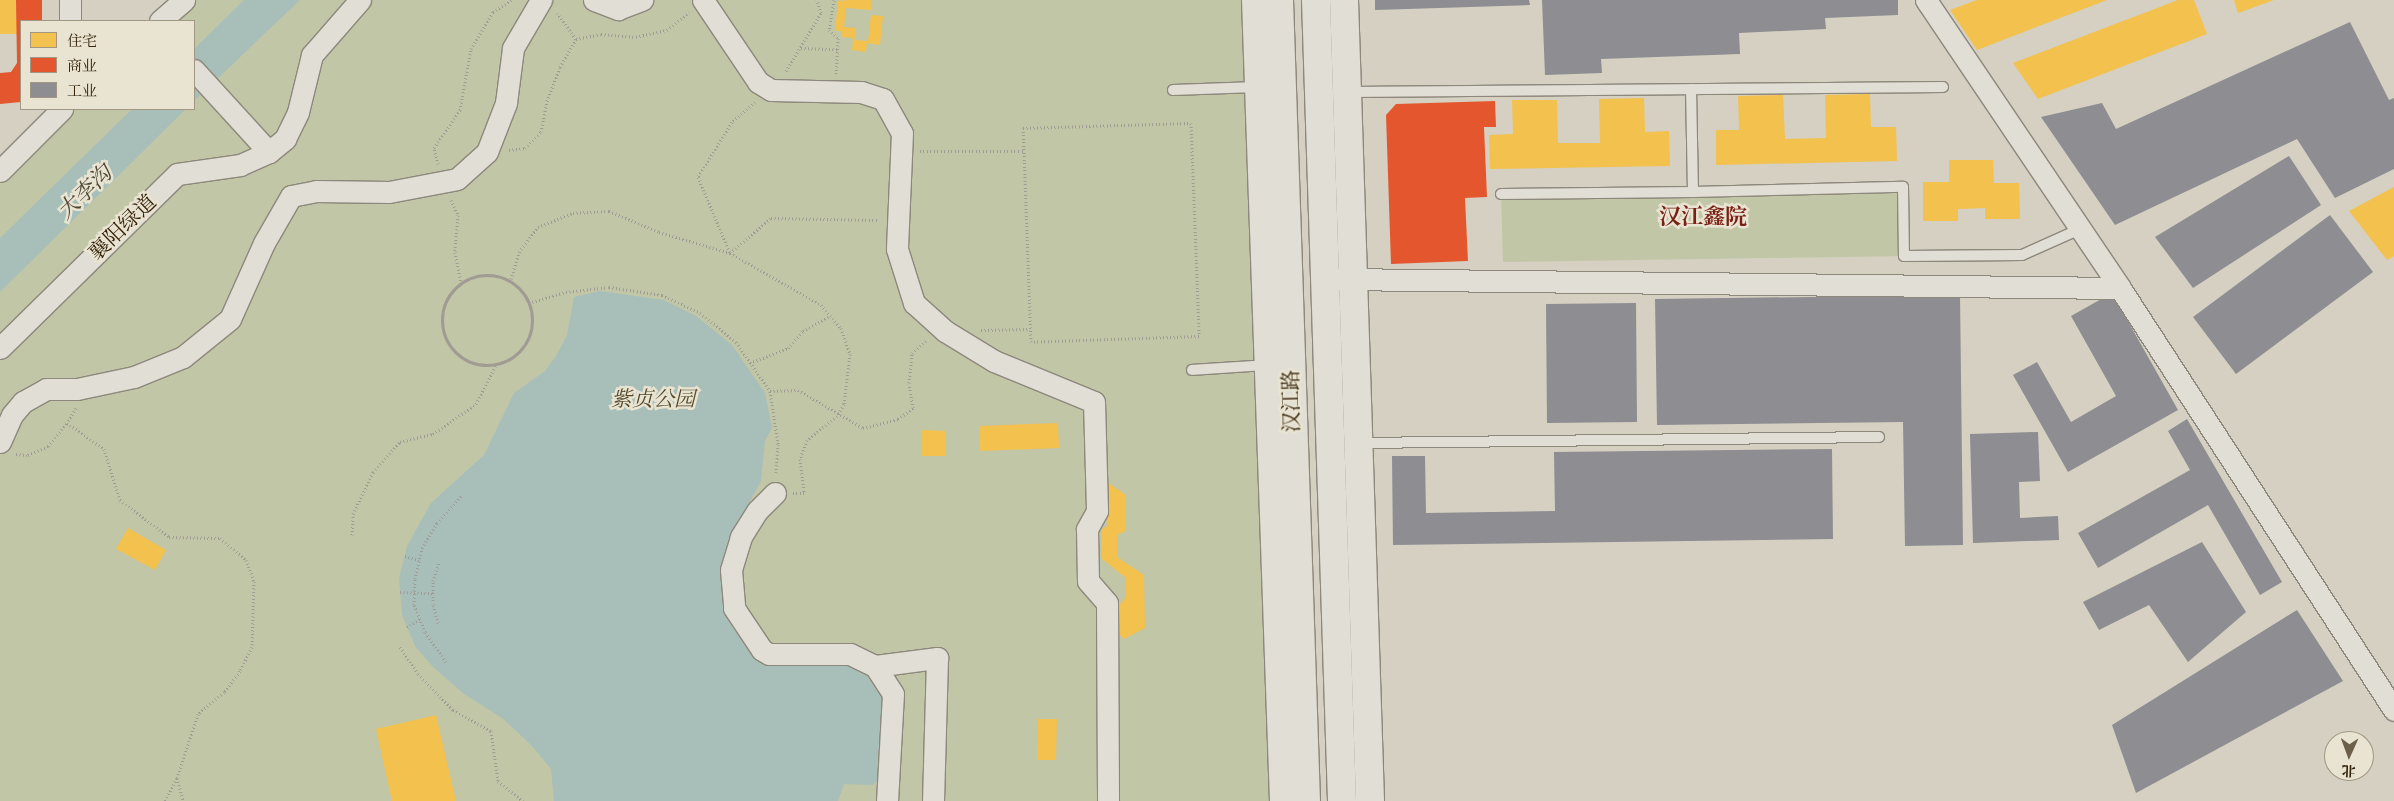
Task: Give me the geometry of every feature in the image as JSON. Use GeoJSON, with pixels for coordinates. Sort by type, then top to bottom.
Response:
{"type":"FeatureCollection","features":[{"type":"Feature","properties":{"kind":"main road"},"geometry":{"type":"LineString","coordinates":[[1256,0],[1271,87]]}},
{"type":"Feature","properties":{"kind":"main road","name":"汉江路"},"geometry":{"type":"LineString","coordinates":[[1279,0],[1271,87],[1280,364],[1306,801]]}},
{"type":"Feature","properties":{"kind":"main road","name":"汉江路"},"geometry":{"type":"LineString","coordinates":[[1316,0],[1342,801]]}},
{"type":"Feature","properties":{"kind":"main road"},"geometry":{"type":"LineString","coordinates":[[1344,0],[1370,801]]}},
{"type":"Feature","properties":{"kind":"main road"},"geometry":{"type":"LineString","coordinates":[[1280,364],[1284,801]]}},
{"type":"Feature","properties":{"kind":"street"},"geometry":{"type":"LineString","coordinates":[[70,0],[70,20]]}},
{"type":"Feature","properties":{"kind":"street"},"geometry":{"type":"LineString","coordinates":[[161,20],[184,0]]}},
{"type":"Feature","properties":{"kind":"street","name":"襄阳绿道"},"geometry":{"type":"LineString","coordinates":[[0,348],[177,174],[240,165],[269,152],[285,139],[298,112],[312,55],[360,0]]}},
{"type":"Feature","properties":{"kind":"street"},"geometry":{"type":"LineString","coordinates":[[594,0],[606,7],[618,9],[642,0]]}},
{"type":"Feature","properties":{"kind":"street"},"geometry":{"type":"LineString","coordinates":[[1926,0],[2120,288],[2394,710]]}},
{"type":"Feature","properties":{"kind":"street"},"geometry":{"type":"LineString","coordinates":[[5,448],[12,415],[23,402],[46,389],[76,390],[134,376],[183,357],[230,319],[264,243],[291,196],[316,191],[390,192],[457,179],[487,152],[506,103],[513,48],[546,3]]}},
{"type":"Feature","properties":{"kind":"street"},"geometry":{"type":"LineString","coordinates":[[699,4],[758,82],[770,90],[861,92],[883,99],[902,133],[897,249],[914,303],[945,331],[994,361],[1094,402],[1097,511],[1087,529],[1088,581],[1107,603],[1108,801]]}},
{"type":"Feature","properties":{"kind":"street"},"geometry":{"type":"LineString","coordinates":[[195,71],[269,152]]}},
{"type":"Feature","properties":{"kind":"street"},"geometry":{"type":"LineString","coordinates":[[0,171],[61,110]]}},
{"type":"Feature","properties":{"kind":"street"},"geometry":{"type":"LineString","coordinates":[[1324,279],[2120,288]]}},
{"type":"Feature","properties":{"kind":"street"},"geometry":{"type":"LineString","coordinates":[[775,493],[757,510],[741,537],[731,570],[734,608],[762,650],[769,654],[850,654],[875,666],[893,694],[887,801]]}},
{"type":"Feature","properties":{"kind":"street"},"geometry":{"type":"LineString","coordinates":[[875,666],[937,658],[933,801]]}},
{"type":"Feature","properties":{"kind":"lane"},"geometry":{"type":"LineString","coordinates":[[1173,90],[1271,87]]}},
{"type":"Feature","properties":{"kind":"lane"},"geometry":{"type":"LineString","coordinates":[[1347,92],[1943,87]]}},
{"type":"Feature","properties":{"kind":"lane"},"geometry":{"type":"LineString","coordinates":[[1691,89],[1693,192]]}},
{"type":"Feature","properties":{"kind":"lane"},"geometry":{"type":"LineString","coordinates":[[1501,194],[1903,187],[1904,256],[2022,255],[2080,229]]}},
{"type":"Feature","properties":{"kind":"lane"},"geometry":{"type":"LineString","coordinates":[[1192,370],[1280,364]]}},
{"type":"Feature","properties":{"kind":"lane"},"geometry":{"type":"LineString","coordinates":[[1358,443],[1879,437]]}},
{"type":"Feature","properties":{"kind":"path"},"geometry":{"type":"LineString","coordinates":[[461,282],[455,252],[458,216],[442,182],[434,148],[460,110],[470,49],[494,12],[512,0]]}},
{"type":"Feature","properties":{"kind":"path"},"geometry":{"type":"LineString","coordinates":[[730,253],[698,177],[732,122],[770,90],[801,48],[821,13],[817,0]]}},
{"type":"Feature","properties":{"kind":"path"},"geometry":{"type":"LineString","coordinates":[[834,0],[829,30],[838,38],[835,92]]}},
{"type":"Feature","properties":{"kind":"path"},"geometry":{"type":"LineString","coordinates":[[546,3],[576,39]]}},
{"type":"Feature","properties":{"kind":"path"},"geometry":{"type":"LineString","coordinates":[[487,152],[525,148],[541,132],[547,101],[560,67],[576,39],[601,34],[636,37],[667,30],[699,4]]}},
{"type":"Feature","properties":{"kind":"path"},"geometry":{"type":"LineString","coordinates":[[801,48],[838,49]]}},
{"type":"Feature","properties":{"kind":"path"},"geometry":{"type":"LineString","coordinates":[[1192,123],[1199,336],[1031,342],[1030,329],[1023,128],[1192,123]]}},
{"type":"Feature","properties":{"kind":"path"},"geometry":{"type":"LineString","coordinates":[[902,151],[1024,151]]}},
{"type":"Feature","properties":{"kind":"path"},"geometry":{"type":"LineString","coordinates":[[510,279],[519,252],[538,228],[573,212],[609,211],[659,232],[730,253],[821,306],[841,328],[850,354],[844,404],[838,416],[808,440],[800,459],[804,494],[775,493],[778,444],[770,392],[736,342],[700,313],[662,295],[609,287],[566,292],[529,303]]}},
{"type":"Feature","properties":{"kind":"path"},"geometry":{"type":"LineString","coordinates":[[730,253],[771,218],[831,217],[899,222]]}},
{"type":"Feature","properties":{"kind":"path"},"geometry":{"type":"LineString","coordinates":[[484,274],[510,279],[529,303],[532,318],[527,341],[511,358],[497,364],[481,365],[466,361],[454,351],[445,338],[441,323],[443,307],[450,293],[461,282],[484,274]]}},
{"type":"Feature","properties":{"kind":"path"},"geometry":{"type":"LineString","coordinates":[[750,363],[788,348],[803,331],[830,316]]}},
{"type":"Feature","properties":{"kind":"path"},"geometry":{"type":"LineString","coordinates":[[770,392],[798,390],[825,404],[838,416],[863,428],[898,419],[913,408],[909,383],[912,353],[931,337],[945,331],[1030,329]]}},
{"type":"Feature","properties":{"kind":"path"},"geometry":{"type":"LineString","coordinates":[[352,535],[353,514],[373,472],[400,442],[433,434],[476,404],[497,364]]}},
{"type":"Feature","properties":{"kind":"path"},"geometry":{"type":"LineString","coordinates":[[5,448],[28,455],[48,446],[67,423],[76,408],[76,390]]}},
{"type":"Feature","properties":{"kind":"path"},"geometry":{"type":"LineString","coordinates":[[67,423],[104,449],[120,500],[168,536],[220,538],[246,560],[254,581],[252,647],[229,685],[198,714],[177,778],[165,801]]}},
{"type":"Feature","properties":{"kind":"path"},"geometry":{"type":"LineString","coordinates":[[446,662],[420,619],[414,605],[415,592],[422,548],[437,523],[461,496]]}},
{"type":"Feature","properties":{"kind":"path"},"geometry":{"type":"LineString","coordinates":[[404,556],[419,560]]}},
{"type":"Feature","properties":{"kind":"path"},"geometry":{"type":"LineString","coordinates":[[438,623],[433,593],[439,562]]}},
{"type":"Feature","properties":{"kind":"path"},"geometry":{"type":"LineString","coordinates":[[400,592],[433,593]]}},
{"type":"Feature","properties":{"kind":"path"},"geometry":{"type":"LineString","coordinates":[[408,627],[420,619]]}},
{"type":"Feature","properties":{"kind":"path"},"geometry":{"type":"LineString","coordinates":[[400,647],[418,674],[453,710],[491,731],[498,781],[523,801]]}},
{"type":"Feature","properties":{"kind":"path"},"geometry":{"type":"LineString","coordinates":[[177,778],[183,801]]}},
{"type":"Feature","properties":{"kind":"green space","name":"紫贞公园"},"geometry":{"type":"Polygon","coordinates":[[[184,0],[1278,0],[1306,801],[0,801],[0,171],[61,110],[195,110],[195,20],[161,20],[184,0]]]}},
{"type":"Feature","properties":{"kind":"green space"},"geometry":{"type":"Polygon","coordinates":[[[1903,187],[1904,256],[1503,262],[1501,194],[1903,187]]]}},
{"type":"Feature","properties":{"kind":"water"},"geometry":{"type":"Polygon","coordinates":[[[244,0],[300,0],[195,100],[195,48],[244,0]]]}},
{"type":"Feature","properties":{"kind":"water","name":"大李沟"},"geometry":{"type":"Polygon","coordinates":[[[131,110],[185,110],[0,292],[0,238],[131,110]]]}},
{"type":"Feature","properties":{"kind":"water"},"geometry":{"type":"Polygon","coordinates":[[[600,291],[664,300],[696,316],[732,345],[765,393],[772,428],[765,441],[761,481],[741,518],[723,575],[757,655],[855,659],[870,680],[885,691],[889,706],[877,782],[873,785],[844,784],[838,801],[554,801],[551,769],[532,746],[502,718],[464,694],[433,667],[415,646],[402,615],[399,578],[407,546],[431,503],[484,455],[514,393],[545,371],[556,356],[567,335],[574,297],[600,291]]]}},
{"type":"Feature","properties":{"kind":"building: 住宅"},"geometry":{"type":"Polygon","coordinates":[[[0,0],[34,0],[33,20],[20,20],[20,34],[0,34],[0,0]]]}},
{"type":"Feature","properties":{"kind":"building: 住宅"},"geometry":{"type":"Polygon","coordinates":[[[872,0],[871,10],[846,8],[844,27],[856,28],[855,40],[868,41],[871,15],[883,16],[880,45],[867,43],[866,52],[852,50],[853,38],[842,37],[842,31],[835,31],[838,1],[872,0]]]}},
{"type":"Feature","properties":{"kind":"building: 住宅"},"geometry":{"type":"Polygon","coordinates":[[[1977,0],[2107,0],[1977,50],[1950,10],[1977,0]]]}},
{"type":"Feature","properties":{"kind":"building: 住宅"},"geometry":{"type":"Polygon","coordinates":[[[2178,0],[2194,0],[2207,34],[2038,99],[2013,63],[2178,0]]]}},
{"type":"Feature","properties":{"kind":"building: 住宅"},"geometry":{"type":"Polygon","coordinates":[[[2234,0],[2274,0],[2238,13],[2234,0]]]}},
{"type":"Feature","properties":{"kind":"building: 住宅"},"geometry":{"type":"Polygon","coordinates":[[[1870,94],[1871,127],[1896,127],[1897,161],[1716,165],[1716,130],[1739,130],[1738,96],[1783,95],[1785,139],[1826,138],[1825,95],[1870,94]]]}},
{"type":"Feature","properties":{"kind":"building: 住宅"},"geometry":{"type":"Polygon","coordinates":[[[1644,98],[1645,132],[1669,131],[1670,166],[1490,169],[1489,135],[1513,134],[1512,100],[1557,100],[1558,143],[1600,143],[1599,99],[1644,98]]]}},
{"type":"Feature","properties":{"kind":"building: 住宅"},"geometry":{"type":"Polygon","coordinates":[[[1949,160],[1993,160],[1994,183],[2019,183],[2020,219],[1985,219],[1985,208],[1958,209],[1958,221],[1923,221],[1923,182],[1949,182],[1949,160]]]}},
{"type":"Feature","properties":{"kind":"building: 住宅"},"geometry":{"type":"Polygon","coordinates":[[[2394,187],[2394,256],[2387,260],[2349,211],[2394,187]]]}},
{"type":"Feature","properties":{"kind":"building: 住宅"},"geometry":{"type":"Polygon","coordinates":[[[1058,423],[1059,448],[980,451],[979,426],[1058,423]]]}},
{"type":"Feature","properties":{"kind":"building: 住宅"},"geometry":{"type":"Polygon","coordinates":[[[922,430],[946,431],[946,456],[922,456],[922,430]]]}},
{"type":"Feature","properties":{"kind":"building: 住宅"},"geometry":{"type":"Polygon","coordinates":[[[1107,482],[1126,495],[1126,531],[1117,535],[1117,557],[1144,575],[1145,628],[1124,639],[1118,633],[1117,608],[1126,597],[1126,578],[1102,559],[1102,529],[1107,526],[1107,482]]]}},
{"type":"Feature","properties":{"kind":"building: 住宅"},"geometry":{"type":"Polygon","coordinates":[[[128,528],[166,550],[155,570],[116,549],[128,528]]]}},
{"type":"Feature","properties":{"kind":"building: 住宅"},"geometry":{"type":"Polygon","coordinates":[[[436,715],[456,801],[392,801],[376,729],[436,715]]]}},
{"type":"Feature","properties":{"kind":"building: 住宅"},"geometry":{"type":"Polygon","coordinates":[[[1038,719],[1057,719],[1056,760],[1037,760],[1038,719]]]}},
{"type":"Feature","properties":{"kind":"building: 商业"},"geometry":{"type":"Polygon","coordinates":[[[16,0],[42,0],[42,20],[20,20],[20,102],[0,104],[0,73],[11,72],[17,63],[16,0]]]}},
{"type":"Feature","properties":{"kind":"building: 商业"},"geometry":{"type":"Polygon","coordinates":[[[1495,101],[1496,127],[1484,127],[1487,197],[1465,198],[1468,261],[1391,264],[1386,115],[1396,104],[1495,101]]]}},
{"type":"Feature","properties":{"kind":"building: 工业"},"geometry":{"type":"Polygon","coordinates":[[[1375,0],[1529,0],[1530,5],[1375,10],[1375,0]]]}},
{"type":"Feature","properties":{"kind":"building: 工业"},"geometry":{"type":"Polygon","coordinates":[[[1542,0],[1898,0],[1898,15],[1825,18],[1826,29],[1739,33],[1740,54],[1601,59],[1602,73],[1545,75],[1542,0]]]}},
{"type":"Feature","properties":{"kind":"building: 工业"},"geometry":{"type":"Polygon","coordinates":[[[2350,22],[2389,100],[2394,98],[2394,169],[2335,198],[2297,139],[2115,225],[2041,117],[2102,103],[2116,129],[2350,22]]]}},
{"type":"Feature","properties":{"kind":"building: 工业"},"geometry":{"type":"Polygon","coordinates":[[[2289,156],[2321,205],[2193,288],[2155,237],[2289,156]]]}},
{"type":"Feature","properties":{"kind":"building: 工业"},"geometry":{"type":"Polygon","coordinates":[[[2330,215],[2373,272],[2236,374],[2193,317],[2330,215]]]}},
{"type":"Feature","properties":{"kind":"building: 工业"},"geometry":{"type":"Polygon","coordinates":[[[2112,293],[2178,410],[2068,472],[2013,375],[2037,362],[2071,422],[2116,396],[2071,316],[2112,293]]]}},
{"type":"Feature","properties":{"kind":"building: 工业"},"geometry":{"type":"Polygon","coordinates":[[[1960,295],[1963,545],[1905,546],[1903,422],[1657,425],[1655,299],[1960,295]]]}},
{"type":"Feature","properties":{"kind":"building: 工业"},"geometry":{"type":"Polygon","coordinates":[[[1636,303],[1637,422],[1547,423],[1546,304],[1636,303]]]}},
{"type":"Feature","properties":{"kind":"building: 工业"},"geometry":{"type":"Polygon","coordinates":[[[2187,419],[2282,582],[2260,595],[2208,505],[2098,568],[2078,533],[2190,470],[2168,431],[2187,419]]]}},
{"type":"Feature","properties":{"kind":"building: 工业"},"geometry":{"type":"Polygon","coordinates":[[[2038,432],[2040,481],[2019,482],[2020,518],[2058,516],[2059,540],[1973,543],[1970,434],[2038,432]]]}},
{"type":"Feature","properties":{"kind":"building: 工业"},"geometry":{"type":"Polygon","coordinates":[[[1832,449],[1833,539],[1393,545],[1392,456],[1425,456],[1426,513],[1555,511],[1554,452],[1832,449]]]}},
{"type":"Feature","properties":{"kind":"building: 工业"},"geometry":{"type":"Polygon","coordinates":[[[2202,542],[2246,612],[2188,662],[2149,605],[2099,630],[2083,602],[2202,542]]]}},
{"type":"Feature","properties":{"kind":"building: 工业"},"geometry":{"type":"Polygon","coordinates":[[[2297,610],[2343,681],[2136,793],[2112,725],[2297,610]]]}},
{"type":"Feature","properties":{"kind":"district","name":"汉江鑫院"},"geometry":{"type":"Point","coordinates":[1703,218]}}]}
